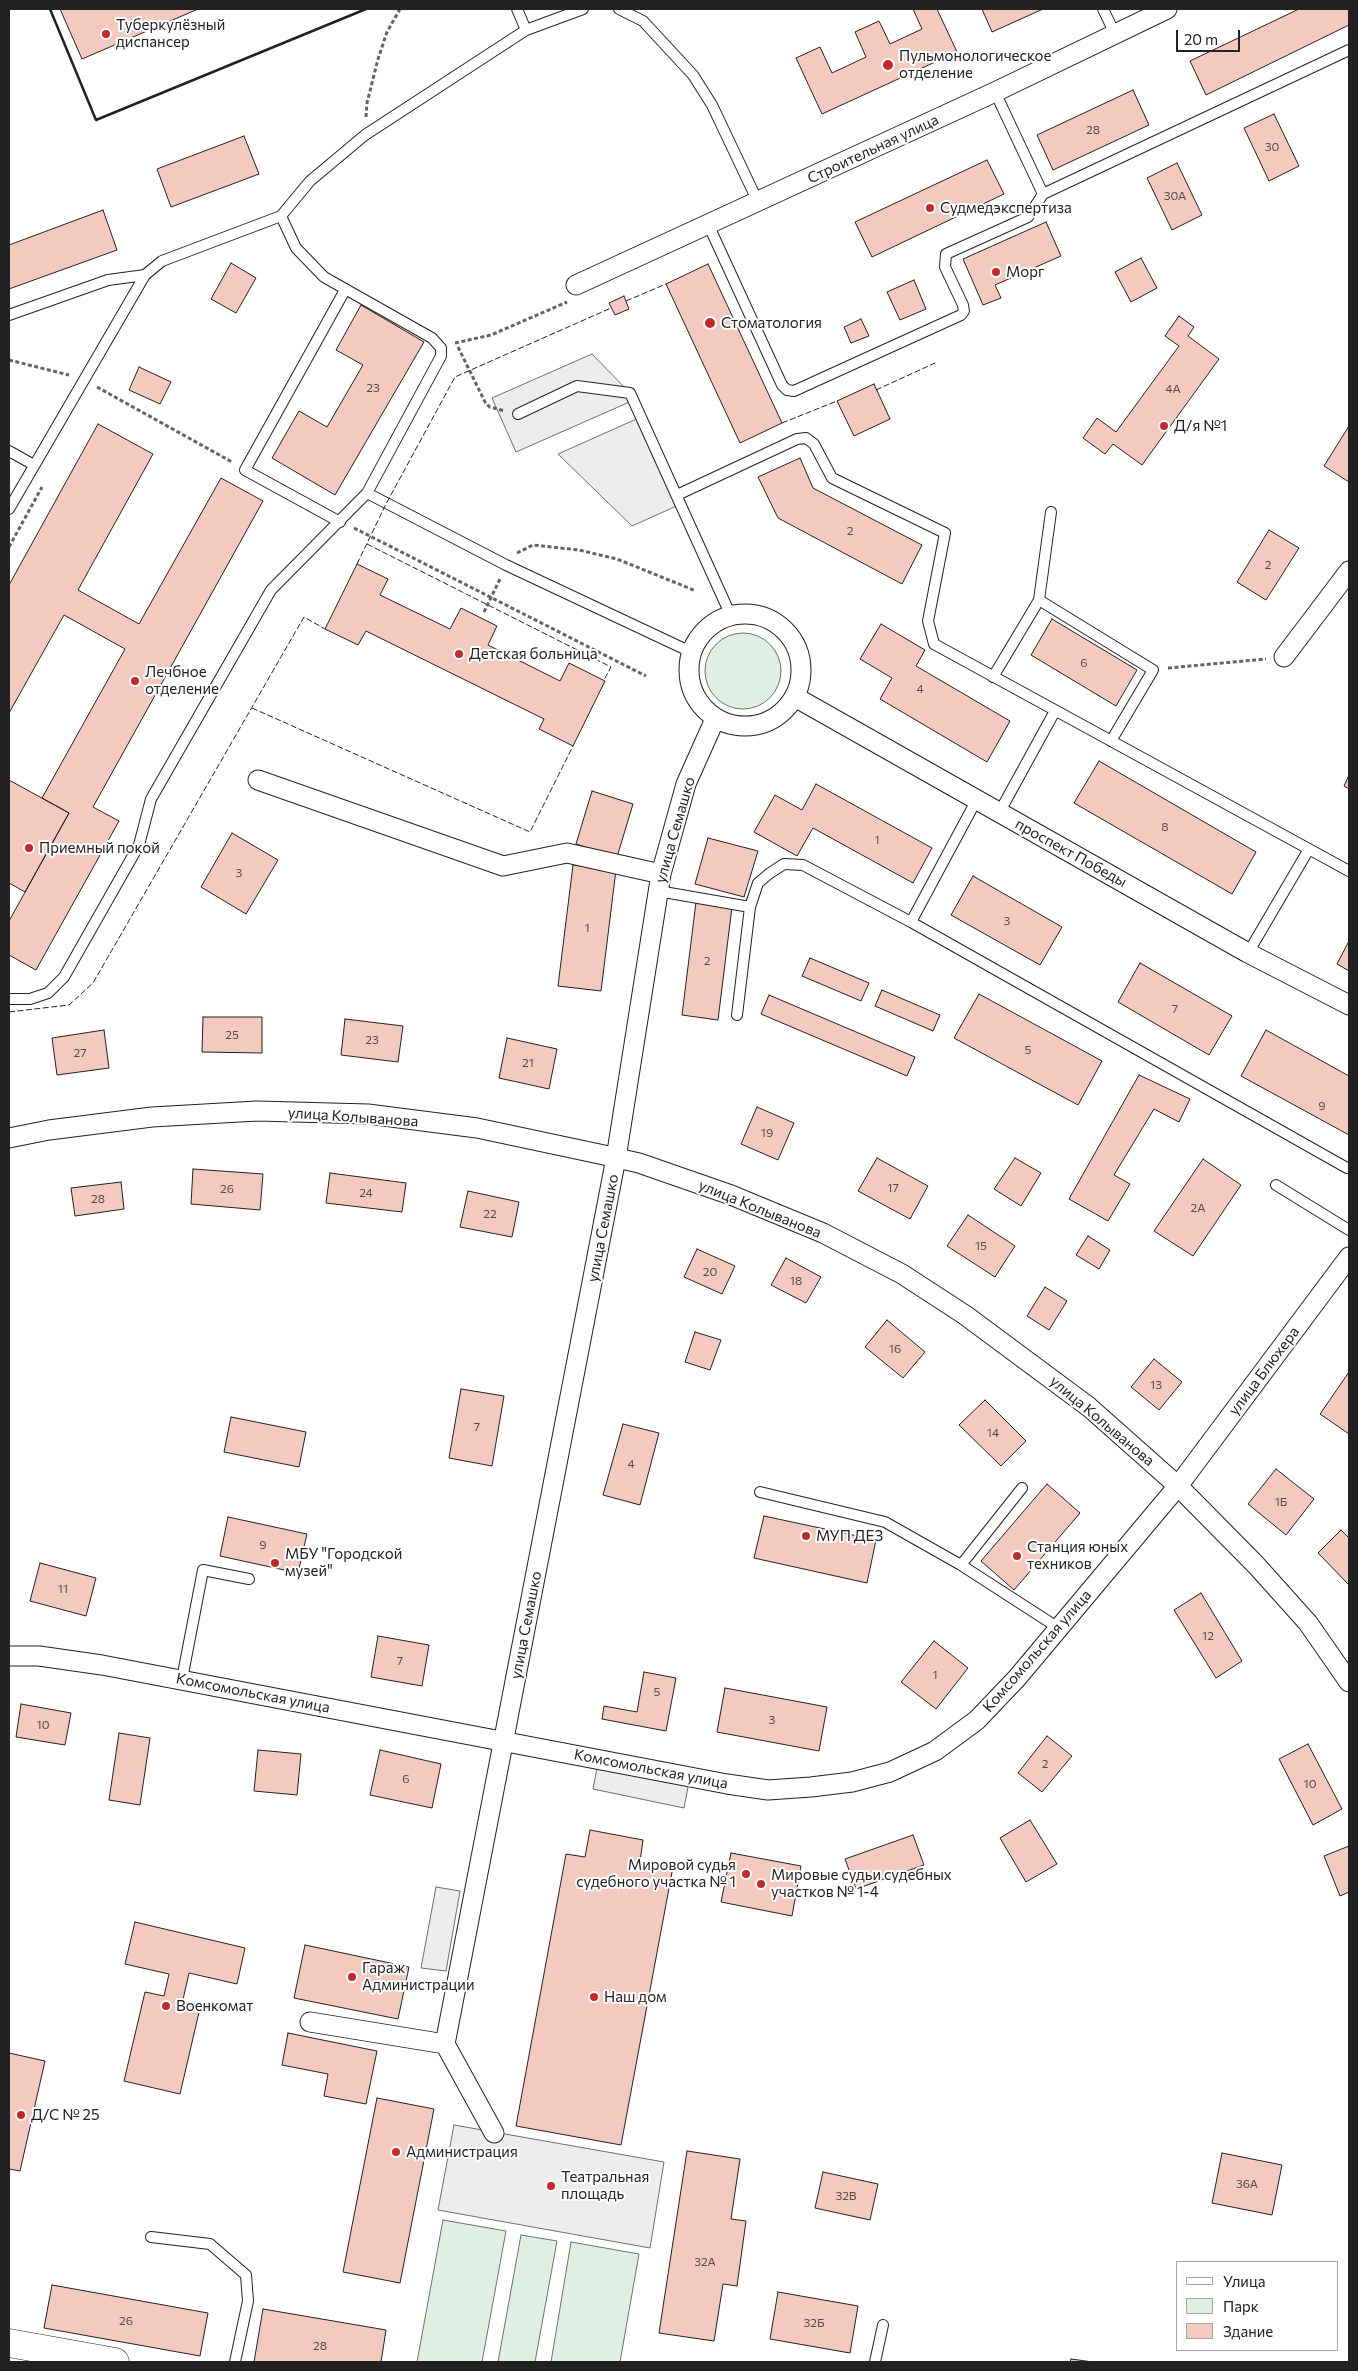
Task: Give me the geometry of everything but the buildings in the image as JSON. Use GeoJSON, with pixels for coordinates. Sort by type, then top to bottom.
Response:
{"type":"FeatureCollection","features":[{"type":"Feature","properties":{"kind":"street","name":"Строительная улица"},"geometry":{"type":"LineString","coordinates":[[575,292],[708,224],[995,92],[1167,9]]}},
{"type":"Feature","properties":{"kind":"street"},"geometry":{"type":"LineString","coordinates":[[1284,657],[1349,571]]}},
{"type":"Feature","properties":{"kind":"street"},"geometry":{"type":"LineString","coordinates":[[750,614],[768,619],[783,629],[794,643],[801,661],[800,679],[795,697],[784,711],[768,722],[750,726],[732,725],[715,719],[701,706],[692,689],[688,671],[691,652],[700,636],[714,623],[731,616],[750,614]]}},
{"type":"Feature","properties":{"kind":"street","name":"проспект Победы"},"geometry":{"type":"LineString","coordinates":[[795,697],[1248,952],[1349,1005]]}},
{"type":"Feature","properties":{"kind":"street","name":"улица Семашко"},"geometry":{"type":"LineString","coordinates":[[445,2044],[616,1158],[660,882],[686,784],[715,719]]}},
{"type":"Feature","properties":{"kind":"street"},"geometry":{"type":"LineString","coordinates":[[258,780],[503,866],[567,853],[660,882]]}},
{"type":"Feature","properties":{"kind":"street","name":"улица Колыванова"},"geometry":{"type":"LineString","coordinates":[[9,1138],[49,1130],[152,1117],[257,1111],[368,1114],[478,1128],[616,1158],[731,1195],[823,1233],[902,1274],[965,1315],[1089,1406],[1178,1486],[1256,1565],[1308,1623],[1349,1682]]}},
{"type":"Feature","properties":{"kind":"street","name":"улица Блюхера"},"geometry":{"type":"LineString","coordinates":[[1178,1486],[1349,1257]]}},
{"type":"Feature","properties":{"kind":"street","name":"Комсомольская улица"},"geometry":{"type":"LineString","coordinates":[[9,1656],[39,1656],[182,1679],[727,1784],[768,1790],[852,1782],[890,1772],[935,1750],[977,1720],[1017,1678],[1057,1627],[1178,1486]]}},
{"type":"Feature","properties":{"kind":"street"},"geometry":{"type":"LineString","coordinates":[[310,2022],[445,2044],[494,2133]]}},
{"type":"Feature","properties":{"kind":"street"},"geometry":{"type":"LineString","coordinates":[[9,2343],[115,2362]]}},
{"type":"Feature","properties":{"kind":"lane"},"geometry":{"type":"LineString","coordinates":[[517,9],[526,30]]}},
{"type":"Feature","properties":{"kind":"lane"},"geometry":{"type":"LineString","coordinates":[[9,509],[144,275],[162,261],[281,216],[310,181],[365,135],[526,30],[582,9]]}},
{"type":"Feature","properties":{"kind":"lane"},"geometry":{"type":"LineString","coordinates":[[619,9],[643,21],[693,75],[712,105],[758,202]]}},
{"type":"Feature","properties":{"kind":"lane"},"geometry":{"type":"LineString","coordinates":[[1103,9],[1115,34]]}},
{"type":"Feature","properties":{"kind":"lane"},"geometry":{"type":"LineString","coordinates":[[708,224],[782,385],[787,390],[794,390],[961,315],[964,310],[963,305],[945,267],[944,260],[946,254],[1028,216],[1043,194],[1349,50]]}},
{"type":"Feature","properties":{"kind":"lane"},"geometry":{"type":"LineString","coordinates":[[995,92],[1043,194]]}},
{"type":"Feature","properties":{"kind":"lane"},"geometry":{"type":"LineString","coordinates":[[9,999],[30,1000],[48,992],[64,977],[139,845],[150,798],[271,590],[340,522],[366,493],[441,356],[441,348],[432,338],[324,277],[296,248],[281,216]]}},
{"type":"Feature","properties":{"kind":"lane"},"geometry":{"type":"LineString","coordinates":[[9,315],[108,280],[144,275]]}},
{"type":"Feature","properties":{"kind":"lane"},"geometry":{"type":"LineString","coordinates":[[340,522],[245,470],[345,290]]}},
{"type":"Feature","properties":{"kind":"lane"},"geometry":{"type":"LineString","coordinates":[[518,414],[577,386],[630,393],[731,616]]}},
{"type":"Feature","properties":{"kind":"lane"},"geometry":{"type":"LineString","coordinates":[[676,495],[797,439],[806,438],[814,444],[832,478],[944,533],[928,621],[934,644],[1349,871]]}},
{"type":"Feature","properties":{"kind":"lane"},"geometry":{"type":"LineString","coordinates":[[9,451],[34,465]]}},
{"type":"Feature","properties":{"kind":"lane"},"geometry":{"type":"LineString","coordinates":[[366,493],[506,565],[691,652]]}},
{"type":"Feature","properties":{"kind":"lane"},"geometry":{"type":"LineString","coordinates":[[993,677],[1039,600],[1051,512]]}},
{"type":"Feature","properties":{"kind":"lane"},"geometry":{"type":"LineString","coordinates":[[1039,600],[1153,670],[1111,741]]}},
{"type":"Feature","properties":{"kind":"lane"},"geometry":{"type":"LineString","coordinates":[[999,813],[1055,711]]}},
{"type":"Feature","properties":{"kind":"lane"},"geometry":{"type":"LineString","coordinates":[[911,922],[976,800]]}},
{"type":"Feature","properties":{"kind":"lane"},"geometry":{"type":"LineString","coordinates":[[1248,952],[1309,849]]}},
{"type":"Feature","properties":{"kind":"lane"},"geometry":{"type":"LineString","coordinates":[[737,1015],[750,906],[758,883],[770,872],[784,864],[803,865],[911,922],[1348,1168]]}},
{"type":"Feature","properties":{"kind":"lane"},"geometry":{"type":"LineString","coordinates":[[660,882],[750,906]]}},
{"type":"Feature","properties":{"kind":"lane"},"geometry":{"type":"LineString","coordinates":[[1276,1185],[1349,1230]]}},
{"type":"Feature","properties":{"kind":"lane"},"geometry":{"type":"LineString","coordinates":[[961,1566],[1022,1488]]}},
{"type":"Feature","properties":{"kind":"lane"},"geometry":{"type":"LineString","coordinates":[[760,1492],[885,1522],[961,1566],[1057,1627]]}},
{"type":"Feature","properties":{"kind":"lane"},"geometry":{"type":"LineString","coordinates":[[182,1679],[203,1570],[249,1579]]}},
{"type":"Feature","properties":{"kind":"lane"},"geometry":{"type":"LineString","coordinates":[[151,2237],[210,2244],[246,2275],[248,2301],[235,2362]]}},
{"type":"Feature","properties":{"kind":"lane"},"geometry":{"type":"LineString","coordinates":[[875,2362],[883,2325]]}},
{"type":"Feature","properties":{"kind":"path"},"geometry":{"type":"LineString","coordinates":[[365,135],[367,103],[378,59],[387,32],[400,9]]}},
{"type":"Feature","properties":{"kind":"path"},"geometry":{"type":"LineString","coordinates":[[455,343],[492,335],[575,292]]}},
{"type":"Feature","properties":{"kind":"path"},"geometry":{"type":"LineString","coordinates":[[449,340],[455,343],[486,404],[490,407],[518,414]]}},
{"type":"Feature","properties":{"kind":"path"},"geometry":{"type":"LineString","coordinates":[[9,360],[84,380],[245,470]]}},
{"type":"Feature","properties":{"kind":"path"},"geometry":{"type":"LineString","coordinates":[[340,522],[646,676]]}},
{"type":"Feature","properties":{"kind":"path"},"geometry":{"type":"LineString","coordinates":[[484,612],[506,565],[520,550],[533,546],[579,550],[618,559],[696,591]]}},
{"type":"Feature","properties":{"kind":"path"},"geometry":{"type":"LineString","coordinates":[[1153,670],[1284,657]]}},
{"type":"Feature","properties":{"kind":"green space"},"geometry":{"type":"Polygon","coordinates":[[[743,633],[758,636],[770,644],[778,656],[781,671],[778,686],[770,698],[758,706],[743,709],[728,706],[716,698],[708,686],[705,671],[708,656],[716,644],[728,636],[743,633]]]}},
{"type":"Feature","properties":{"kind":"green space"},"geometry":{"type":"Polygon","coordinates":[[[443,2220],[506,2231],[482,2362],[417,2362],[443,2220]]]}},
{"type":"Feature","properties":{"kind":"green space"},"geometry":{"type":"Polygon","coordinates":[[[521,2235],[557,2241],[535,2362],[498,2362],[521,2235]]]}},
{"type":"Feature","properties":{"kind":"green space"},"geometry":{"type":"Polygon","coordinates":[[[571,2242],[639,2254],[620,2362],[551,2362],[571,2242]]]}},
{"type":"Feature","properties":{"kind":"shaded area"},"geometry":{"type":"Polygon","coordinates":[[[592,354],[630,393],[634,400],[516,452],[492,398],[592,354]]]}},
{"type":"Feature","properties":{"kind":"shaded area"},"geometry":{"type":"Polygon","coordinates":[[[641,417],[681,504],[632,526],[558,454],[641,417]]]}},
{"type":"Feature","properties":{"kind":"shaded area"},"geometry":{"type":"Polygon","coordinates":[[[598,1763],[689,1782],[684,1808],[593,1789],[598,1763]]]}},
{"type":"Feature","properties":{"kind":"shaded area"},"geometry":{"type":"Polygon","coordinates":[[[436,1887],[460,1891],[446,1971],[421,1968],[436,1887]]]}},
{"type":"Feature","properties":{"kind":"shaded area","name":"Театральная площадь"},"geometry":{"type":"Polygon","coordinates":[[[454,2125],[664,2162],[650,2248],[438,2210],[454,2125]]]}},
{"type":"Feature","properties":{"kind":"fence"},"geometry":{"type":"LineString","coordinates":[[626,301],[666,284]]}},
{"type":"Feature","properties":{"kind":"fence"},"geometry":{"type":"LineString","coordinates":[[357,564],[386,504],[455,377],[611,308]]}},
{"type":"Feature","properties":{"kind":"fence"},"geometry":{"type":"LineString","coordinates":[[876,390],[935,363]]}},
{"type":"Feature","properties":{"kind":"fence"},"geometry":{"type":"LineString","coordinates":[[782,423],[837,401]]}},
{"type":"Feature","properties":{"kind":"fence"},"geometry":{"type":"LineString","coordinates":[[367,544],[611,667],[604,680]]}},
{"type":"Feature","properties":{"kind":"fence"},"geometry":{"type":"LineString","coordinates":[[9,1012],[69,1005],[93,983],[304,617],[325,629]]}},
{"type":"Feature","properties":{"kind":"fence"},"geometry":{"type":"LineString","coordinates":[[252,708],[530,832],[573,746]]}},
{"type":"Feature","properties":{"kind":"wall"},"geometry":{"type":"LineString","coordinates":[[50,9],[96,120],[366,9]]}},
{"type":"Feature","properties":{"kind":"place","name":"Туберкулёзный диспансер"},"geometry":{"type":"Point","coordinates":[106,34]}},
{"type":"Feature","properties":{"kind":"place","name":"Пульмонологическое отделение"},"geometry":{"type":"Point","coordinates":[888,65]}},
{"type":"Feature","properties":{"kind":"place","name":"Судмедэкспертиза"},"geometry":{"type":"Point","coordinates":[930,208]}},
{"type":"Feature","properties":{"kind":"place","name":"Морг"},"geometry":{"type":"Point","coordinates":[996,272]}},
{"type":"Feature","properties":{"kind":"place","name":"Стоматология"},"geometry":{"type":"Point","coordinates":[710,323]}},
{"type":"Feature","properties":{"kind":"place","name":"Д/я №1"},"geometry":{"type":"Point","coordinates":[1164,426]}},
{"type":"Feature","properties":{"kind":"place","name":"Детская больница"},"geometry":{"type":"Point","coordinates":[459,654]}},
{"type":"Feature","properties":{"kind":"place","name":"Лечбное отделение"},"geometry":{"type":"Point","coordinates":[135,681]}},
{"type":"Feature","properties":{"kind":"place","name":"Приемный покой"},"geometry":{"type":"Point","coordinates":[29,848]}},
{"type":"Feature","properties":{"kind":"place","name":"МУП ДЕЗ"},"geometry":{"type":"Point","coordinates":[806,1536]}},
{"type":"Feature","properties":{"kind":"place","name":"Станция юных техников"},"geometry":{"type":"Point","coordinates":[1017,1556]}},
{"type":"Feature","properties":{"kind":"place","name":"МБУ \"Городской музей\""},"geometry":{"type":"Point","coordinates":[275,1563]}},
{"type":"Feature","properties":{"kind":"place","name":"Мировой судья судебного участка № 1"},"geometry":{"type":"Point","coordinates":[746,1874]}},
{"type":"Feature","properties":{"kind":"place","name":"Мировые судьи судебных участков № 1-4"},"geometry":{"type":"Point","coordinates":[761,1884]}},
{"type":"Feature","properties":{"kind":"place","name":"Гараж Администрации"},"geometry":{"type":"Point","coordinates":[352,1977]}},
{"type":"Feature","properties":{"kind":"place","name":"Наш дом"},"geometry":{"type":"Point","coordinates":[594,1997]}},
{"type":"Feature","properties":{"kind":"place","name":"Военкомат"},"geometry":{"type":"Point","coordinates":[166,2006]}},
{"type":"Feature","properties":{"kind":"place","name":"Д/С № 25"},"geometry":{"type":"Point","coordinates":[21,2115]}},
{"type":"Feature","properties":{"kind":"place","name":"Администрация"},"geometry":{"type":"Point","coordinates":[396,2152]}},
{"type":"Feature","properties":{"kind":"place","name":"Театральная площадь"},"geometry":{"type":"Point","coordinates":[551,2186]}}]}
